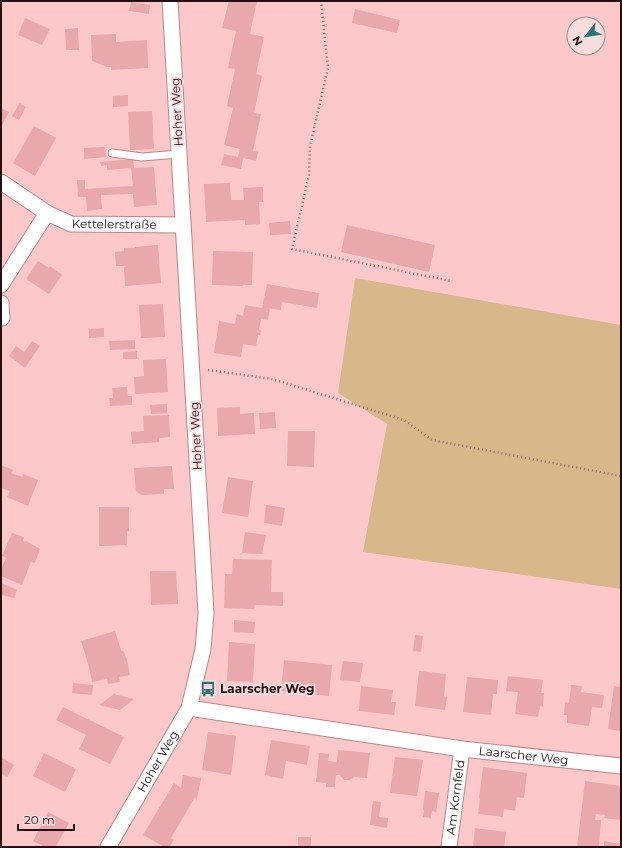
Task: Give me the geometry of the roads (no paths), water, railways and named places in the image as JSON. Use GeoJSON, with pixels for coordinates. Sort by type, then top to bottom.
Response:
{"type":"FeatureCollection","features":[{"type":"Feature","properties":{"kind":"street","name":"Hoher Weg"},"geometry":{"type":"LineString","coordinates":[[108,847],[189,708],[203,649],[206,613],[170,1]]}},
{"type":"Feature","properties":{"kind":"street","name":"Kettelerstraße"},"geometry":{"type":"LineString","coordinates":[[1,182],[47,213],[71,224],[183,225]]}},
{"type":"Feature","properties":{"kind":"street"},"geometry":{"type":"LineString","coordinates":[[1,285],[47,213]]}},
{"type":"Feature","properties":{"kind":"street"},"geometry":{"type":"LineString","coordinates":[[1,303],[2,318]]}},
{"type":"Feature","properties":{"kind":"street","name":"Laarscher Weg"},"geometry":{"type":"LineString","coordinates":[[189,708],[462,749],[621,766]]}},
{"type":"Feature","properties":{"kind":"street","name":"Am Kornfeld"},"geometry":{"type":"LineString","coordinates":[[449,847],[462,749]]}},
{"type":"Feature","properties":{"kind":"lane"},"geometry":{"type":"LineString","coordinates":[[112,153],[142,157],[179,154]]}},
{"type":"Feature","properties":{"kind":"place","name":"Laarscher Weg"},"geometry":{"type":"Point","coordinates":[208,689]}}]}
